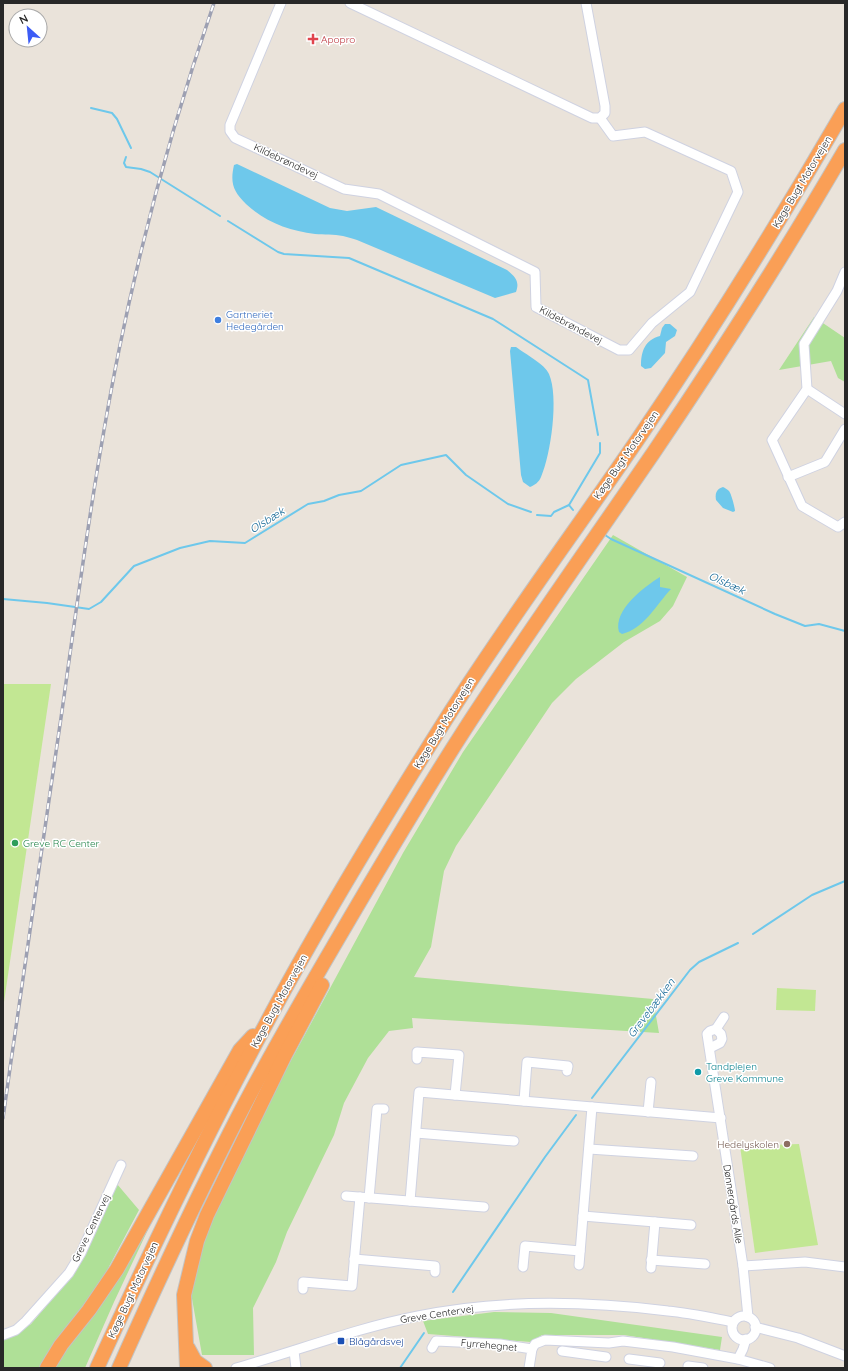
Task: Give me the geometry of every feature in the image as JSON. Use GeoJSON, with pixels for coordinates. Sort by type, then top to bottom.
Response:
{"type":"FeatureCollection","features":[{"type":"Feature","properties":{"kind":"highway","name":"Køge Bugt Motorvejen"},"geometry":{"type":"LineString","coordinates":[[97,1368],[157,1238],[223,1104],[325,917],[382,822],[499,638],[638,439],[702,342],[801,184],[845,109]]}},
{"type":"Feature","properties":{"kind":"highway","name":"Køge Bugt Motorvejen"},"geometry":{"type":"LineString","coordinates":[[119,1368],[169,1258],[239,1115],[284,1031],[404,827],[465,729],[518,649],[714,362],[780,260],[845,150]]}},
{"type":"Feature","properties":{"kind":"highway"},"geometry":{"type":"LineString","coordinates":[[187,1368],[184,1295],[197,1241],[207,1215],[285,1055],[331,966],[344,929]]}},
{"type":"Feature","properties":{"kind":"highway"},"geometry":{"type":"LineString","coordinates":[[47,1368],[61,1345],[89,1310],[117,1269],[240,1050],[267,1021]]}},
{"type":"Feature","properties":{"kind":"highway"},"geometry":{"type":"LineString","coordinates":[[186,1342],[190,1354],[195,1361],[205,1368]]}},
{"type":"Feature","properties":{"kind":"street","name":"Kildebrøndevej"},"geometry":{"type":"LineString","coordinates":[[281,3],[230,125],[230,131],[235,138],[344,189],[379,194],[535,272],[536,307],[619,350],[629,350],[652,323],[690,292],[738,192],[731,171],[645,132],[614,136],[600,118]]}},
{"type":"Feature","properties":{"kind":"street"},"geometry":{"type":"LineString","coordinates":[[350,3],[592,118],[600,118],[605,113],[605,106],[586,3]]}},
{"type":"Feature","properties":{"kind":"street"},"geometry":{"type":"LineString","coordinates":[[845,272],[837,291],[804,344],[807,389],[772,440],[802,506],[838,527],[845,522]]}},
{"type":"Feature","properties":{"kind":"street"},"geometry":{"type":"LineString","coordinates":[[807,389],[845,414]]}},
{"type":"Feature","properties":{"kind":"street"},"geometry":{"type":"LineString","coordinates":[[788,477],[825,462],[845,429]]}},
{"type":"Feature","properties":{"kind":"street","name":"Dønnergårds Alle"},"geometry":{"type":"LineString","coordinates":[[724,1017],[716,1029],[721,1034],[722,1039],[710,1048],[743,1266],[746,1316]]}},
{"type":"Feature","properties":{"kind":"street"},"geometry":{"type":"LineString","coordinates":[[417,1059],[417,1052],[458,1056],[455,1095]]}},
{"type":"Feature","properties":{"kind":"street"},"geometry":{"type":"LineString","coordinates":[[524,1101],[527,1062],[568,1066],[567,1071]]}},
{"type":"Feature","properties":{"kind":"street"},"geometry":{"type":"LineString","coordinates":[[648,1112],[651,1082]]}},
{"type":"Feature","properties":{"kind":"street"},"geometry":{"type":"LineString","coordinates":[[410,1201],[419,1092],[721,1118]]}},
{"type":"Feature","properties":{"kind":"street"},"geometry":{"type":"LineString","coordinates":[[579,1265],[592,1107]]}},
{"type":"Feature","properties":{"kind":"street"},"geometry":{"type":"LineString","coordinates":[[370,1198],[377,1109],[384,1109]]}},
{"type":"Feature","properties":{"kind":"street"},"geometry":{"type":"LineString","coordinates":[[416,1133],[514,1141]]}},
{"type":"Feature","properties":{"kind":"street"},"geometry":{"type":"LineString","coordinates":[[589,1149],[693,1156]]}},
{"type":"Feature","properties":{"kind":"street","name":"Greve Centervej"},"geometry":{"type":"LineString","coordinates":[[3,1335],[16,1330],[26,1321],[69,1273],[81,1253],[121,1165]]}},
{"type":"Feature","properties":{"kind":"street"},"geometry":{"type":"LineString","coordinates":[[346,1196],[484,1207]]}},
{"type":"Feature","properties":{"kind":"street"},"geometry":{"type":"LineString","coordinates":[[303,1289],[303,1282],[352,1286],[360,1197]]}},
{"type":"Feature","properties":{"kind":"street"},"geometry":{"type":"LineString","coordinates":[[583,1216],[691,1225]]}},
{"type":"Feature","properties":{"kind":"street"},"geometry":{"type":"LineString","coordinates":[[655,1222],[651,1264],[705,1264]]}},
{"type":"Feature","properties":{"kind":"street"},"geometry":{"type":"LineString","coordinates":[[523,1267],[525,1246],[580,1251]]}},
{"type":"Feature","properties":{"kind":"street"},"geometry":{"type":"LineString","coordinates":[[354,1259],[435,1266],[435,1272]]}},
{"type":"Feature","properties":{"kind":"street"},"geometry":{"type":"LineString","coordinates":[[743,1266],[805,1262],[845,1267]]}},
{"type":"Feature","properties":{"kind":"street"},"geometry":{"type":"LineString","coordinates":[[711,1318],[730,1316],[734,1314],[746,1301]]}},
{"type":"Feature","properties":{"kind":"street","name":"Greve Centervej"},"geometry":{"type":"LineString","coordinates":[[236,1368],[354,1331],[454,1309],[503,1305],[586,1304],[668,1311],[711,1318],[733,1325]]}},
{"type":"Feature","properties":{"kind":"street","name":"Greve Centervej"},"geometry":{"type":"LineString","coordinates":[[644,1309],[667,1317],[733,1325]]}},
{"type":"Feature","properties":{"kind":"street"},"geometry":{"type":"LineString","coordinates":[[746,1316],[754,1322],[755,1330],[751,1337],[742,1339],[734,1334],[733,1325],[737,1318],[746,1316]]}},
{"type":"Feature","properties":{"kind":"street"},"geometry":{"type":"LineString","coordinates":[[755,1330],[797,1343],[814,1345],[845,1356]]}},
{"type":"Feature","properties":{"kind":"street"},"geometry":{"type":"LineString","coordinates":[[738,1359],[742,1339]]}},
{"type":"Feature","properties":{"kind":"street"},"geometry":{"type":"LineString","coordinates":[[532,1349],[535,1344],[544,1340],[609,1343],[624,1341],[706,1353],[738,1359],[770,1368]]}},
{"type":"Feature","properties":{"kind":"street","name":"Fyrrehegnet"},"geometry":{"type":"LineString","coordinates":[[432,1348],[436,1341],[500,1344],[532,1349],[529,1368]]}},
{"type":"Feature","properties":{"kind":"street"},"geometry":{"type":"LineString","coordinates":[[579,1353],[581,1342]]}},
{"type":"Feature","properties":{"kind":"street"},"geometry":{"type":"LineString","coordinates":[[643,1360],[645,1344]]}},
{"type":"Feature","properties":{"kind":"street"},"geometry":{"type":"LineString","coordinates":[[294,1351],[296,1368]]}},
{"type":"Feature","properties":{"kind":"street"},"geometry":{"type":"LineString","coordinates":[[562,1351],[606,1357]]}},
{"type":"Feature","properties":{"kind":"street"},"geometry":{"type":"LineString","coordinates":[[688,1366],[704,1368],[706,1353]]}},
{"type":"Feature","properties":{"kind":"street"},"geometry":{"type":"LineString","coordinates":[[629,1359],[660,1363]]}},
{"type":"Feature","properties":{"kind":"green space"},"geometry":{"type":"Polygon","coordinates":[[[814,317],[845,338],[845,382],[838,378],[831,361],[779,370],[814,317]]]}},
{"type":"Feature","properties":{"kind":"green space"},"geometry":{"type":"Polygon","coordinates":[[[613,535],[687,577],[673,606],[660,621],[624,642],[576,679],[552,703],[456,846],[444,871],[431,947],[414,977],[653,999],[659,1033],[412,1018],[413,1028],[389,1031],[368,1058],[344,1103],[334,1135],[287,1232],[276,1262],[253,1308],[254,1355],[202,1355],[191,1293],[204,1239],[261,1116],[403,853],[463,752],[613,535]]]}},
{"type":"Feature","properties":{"kind":"green space","name":"Greve RC Center"},"geometry":{"type":"Polygon","coordinates":[[[3,684],[51,684],[4,1002],[3,1002],[3,684]]]}},
{"type":"Feature","properties":{"kind":"green space"},"geometry":{"type":"Polygon","coordinates":[[[777,988],[816,990],[815,1011],[776,1010],[777,988]]]}},
{"type":"Feature","properties":{"kind":"green space"},"geometry":{"type":"Polygon","coordinates":[[[799,1144],[818,1245],[755,1253],[740,1146],[799,1144]]]}},
{"type":"Feature","properties":{"kind":"green space"},"geometry":{"type":"Polygon","coordinates":[[[117,1184],[139,1210],[104,1276],[40,1368],[3,1368],[3,1339],[13,1336],[31,1324],[72,1276],[117,1184]]]}},
{"type":"Feature","properties":{"kind":"green space"},"geometry":{"type":"Polygon","coordinates":[[[168,1187],[85,1368],[54,1368],[168,1187]]]}},
{"type":"Feature","properties":{"kind":"green space"},"geometry":{"type":"Polygon","coordinates":[[[494,1312],[551,1313],[722,1337],[720,1350],[624,1335],[542,1335],[531,1342],[428,1334],[423,1321],[494,1312]]]}},
{"type":"Feature","properties":{"kind":"water"},"geometry":{"type":"Polygon","coordinates":[[[237,164],[330,208],[347,211],[376,207],[507,270],[517,282],[516,292],[495,298],[357,240],[340,235],[305,233],[269,221],[246,204],[235,191],[232,177],[234,165],[237,164]]]}},
{"type":"Feature","properties":{"kind":"water"},"geometry":{"type":"Polygon","coordinates":[[[665,324],[670,324],[677,330],[675,336],[666,342],[665,353],[651,368],[645,369],[641,366],[643,351],[647,343],[660,336],[662,328],[665,324]]]}},
{"type":"Feature","properties":{"kind":"water"},"geometry":{"type":"Polygon","coordinates":[[[511,347],[516,347],[547,370],[552,384],[554,411],[551,440],[545,467],[540,479],[537,483],[530,487],[523,482],[521,475],[510,351],[511,347]]]}},
{"type":"Feature","properties":{"kind":"water"},"geometry":{"type":"Polygon","coordinates":[[[723,487],[729,491],[731,495],[735,509],[733,512],[723,508],[716,500],[716,492],[723,487]]]}},
{"type":"Feature","properties":{"kind":"water"},"geometry":{"type":"Polygon","coordinates":[[[660,577],[660,587],[671,589],[649,616],[637,627],[622,634],[619,632],[618,624],[625,608],[638,593],[660,577]]]}},
{"type":"Feature","properties":{"kind":"waterway"},"geometry":{"type":"LineString","coordinates":[[91,108],[112,113],[117,119],[131,148]]}},
{"type":"Feature","properties":{"kind":"waterway"},"geometry":{"type":"LineString","coordinates":[[126,157],[124,163],[126,167],[150,172],[220,216]]}},
{"type":"Feature","properties":{"kind":"waterway"},"geometry":{"type":"LineString","coordinates":[[228,221],[278,252],[284,254],[349,258],[493,319],[588,380],[598,435]]}},
{"type":"Feature","properties":{"kind":"waterway"},"geometry":{"type":"LineString","coordinates":[[569,505],[600,453],[600,443]]}},
{"type":"Feature","properties":{"kind":"waterway","name":"Olsbæk"},"geometry":{"type":"LineString","coordinates":[[3,599],[89,609],[101,602],[134,566],[180,548],[210,541],[245,543],[308,504],[324,501],[339,495],[361,491],[401,465],[446,455],[466,475],[508,504],[531,512]]}},
{"type":"Feature","properties":{"kind":"waterway","name":"Olsbæk"},"geometry":{"type":"LineString","coordinates":[[537,515],[551,516],[554,512],[569,505],[573,510]]}},
{"type":"Feature","properties":{"kind":"waterway","name":"Olsbæk"},"geometry":{"type":"LineString","coordinates":[[605,535],[775,614],[805,626],[819,624],[845,631]]}},
{"type":"Feature","properties":{"kind":"waterway","name":"Grevebækken"},"geometry":{"type":"LineString","coordinates":[[753,934],[812,895],[845,881]]}},
{"type":"Feature","properties":{"kind":"waterway","name":"Grevebækken"},"geometry":{"type":"LineString","coordinates":[[592,1098],[690,970],[699,962],[738,943]]}},
{"type":"Feature","properties":{"kind":"waterway","name":"Grevebækken"},"geometry":{"type":"LineString","coordinates":[[453,1292],[545,1157],[576,1115]]}},
{"type":"Feature","properties":{"kind":"waterway","name":"Grevebækken"},"geometry":{"type":"LineString","coordinates":[[400,1368],[424,1333]]}},
{"type":"Feature","properties":{"kind":"railway"},"geometry":{"type":"LineString","coordinates":[[3,1118],[88,530],[110,395],[128,306],[149,218],[173,131],[214,3]]}},
{"type":"Feature","properties":{"kind":"place","name":"Apopro"},"geometry":{"type":"Point","coordinates":[313,39]}},
{"type":"Feature","properties":{"kind":"place","name":"Gartneriet Hedegården"},"geometry":{"type":"Point","coordinates":[218,320]}},
{"type":"Feature","properties":{"kind":"place","name":"Greve RC Center"},"geometry":{"type":"Point","coordinates":[15,843]}},
{"type":"Feature","properties":{"kind":"place","name":"Tandplejen Greve Kommune"},"geometry":{"type":"Point","coordinates":[698,1072]}},
{"type":"Feature","properties":{"kind":"place","name":"Hedelyskolen"},"geometry":{"type":"Point","coordinates":[787,1144]}},
{"type":"Feature","properties":{"kind":"place","name":"Blågårdsvej"},"geometry":{"type":"Point","coordinates":[341,1341]}}]}
